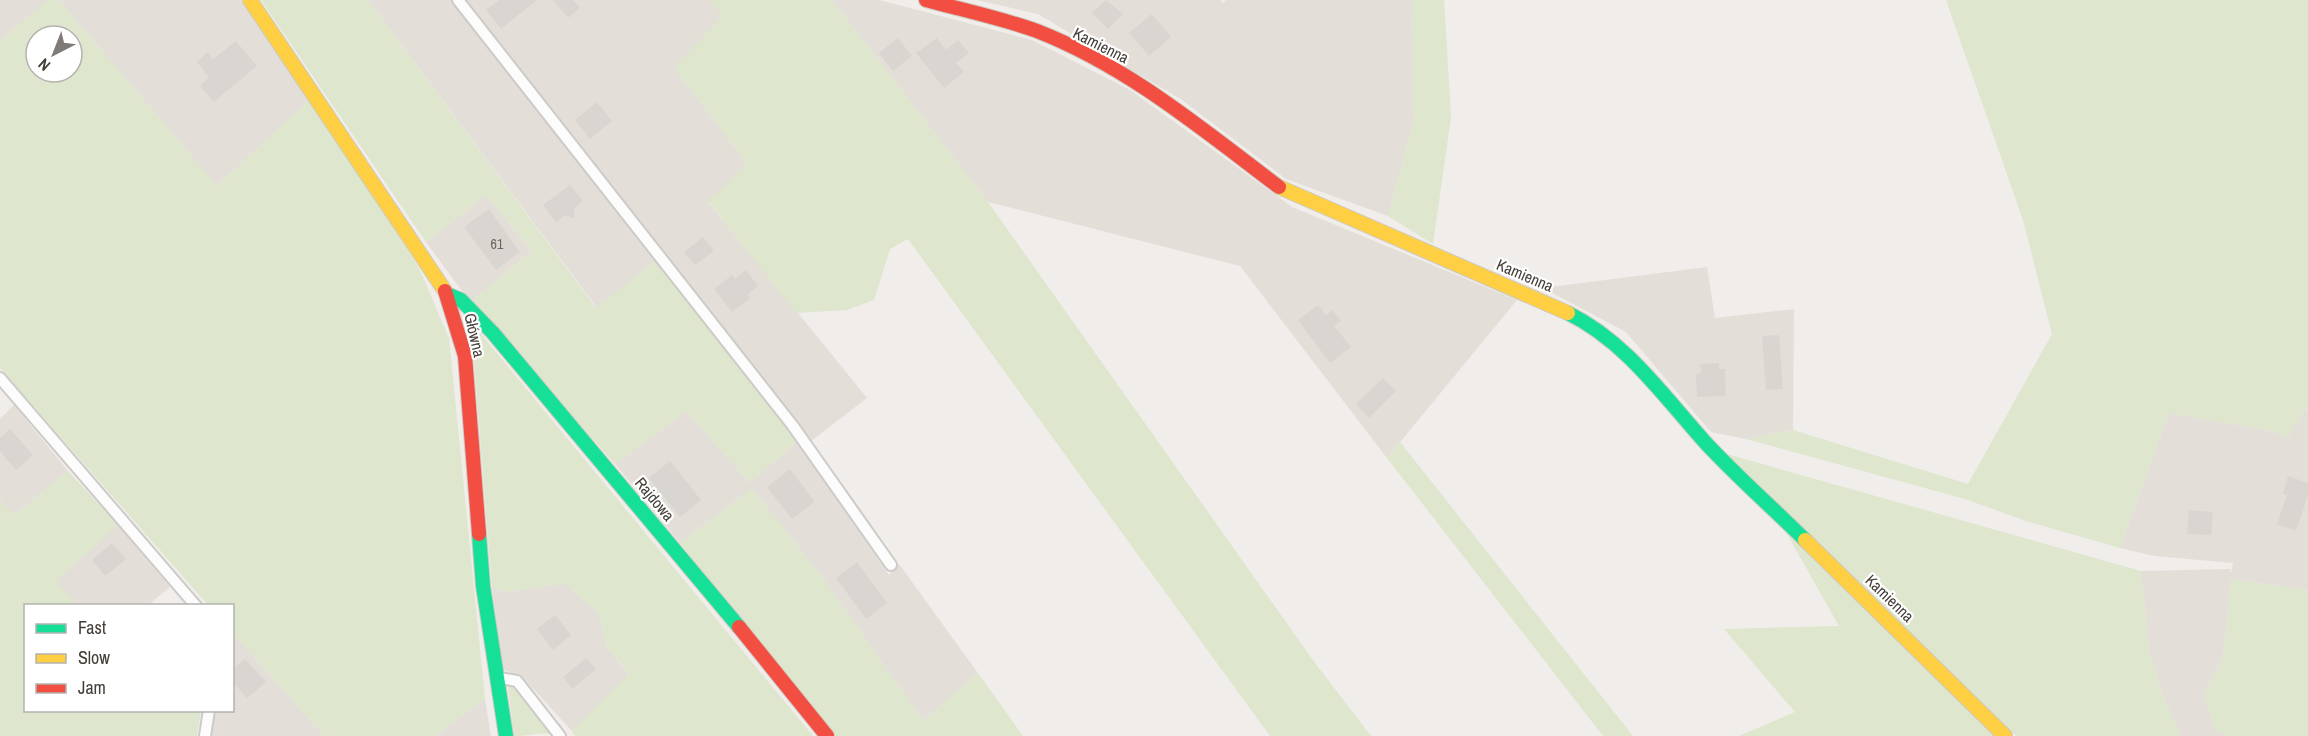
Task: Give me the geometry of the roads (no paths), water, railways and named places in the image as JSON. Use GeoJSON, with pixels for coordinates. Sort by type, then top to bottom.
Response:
{"type":"FeatureCollection","features":[{"type":"Feature","properties":{"kind":"street","name":"Główna"},"geometry":{"type":"LineString","coordinates":[[250,0],[447,294],[465,356],[483,586],[506,736]]}},
{"type":"Feature","properties":{"kind":"street","name":"Kamienna"},"geometry":{"type":"LineString","coordinates":[[926,0],[1036,31],[1113,67],[1163,100],[1247,165],[1284,189],[1546,302],[1595,326],[1627,354],[1706,443],[2005,736]]}},
{"type":"Feature","properties":{"kind":"street","name":"Rajdowa"},"geometry":{"type":"LineString","coordinates":[[447,294],[461,300],[493,333],[760,651],[827,736]]}},
{"type":"Feature","properties":{"kind":"lane"},"geometry":{"type":"LineString","coordinates":[[458,0],[793,426],[891,565]]}},
{"type":"Feature","properties":{"kind":"lane"},"geometry":{"type":"LineString","coordinates":[[0,378],[194,604]]}},
{"type":"Feature","properties":{"kind":"lane"},"geometry":{"type":"LineString","coordinates":[[497,678],[517,681],[560,736]]}},
{"type":"Feature","properties":{"kind":"lane"},"geometry":{"type":"LineString","coordinates":[[206,736],[209,712]]}}]}
